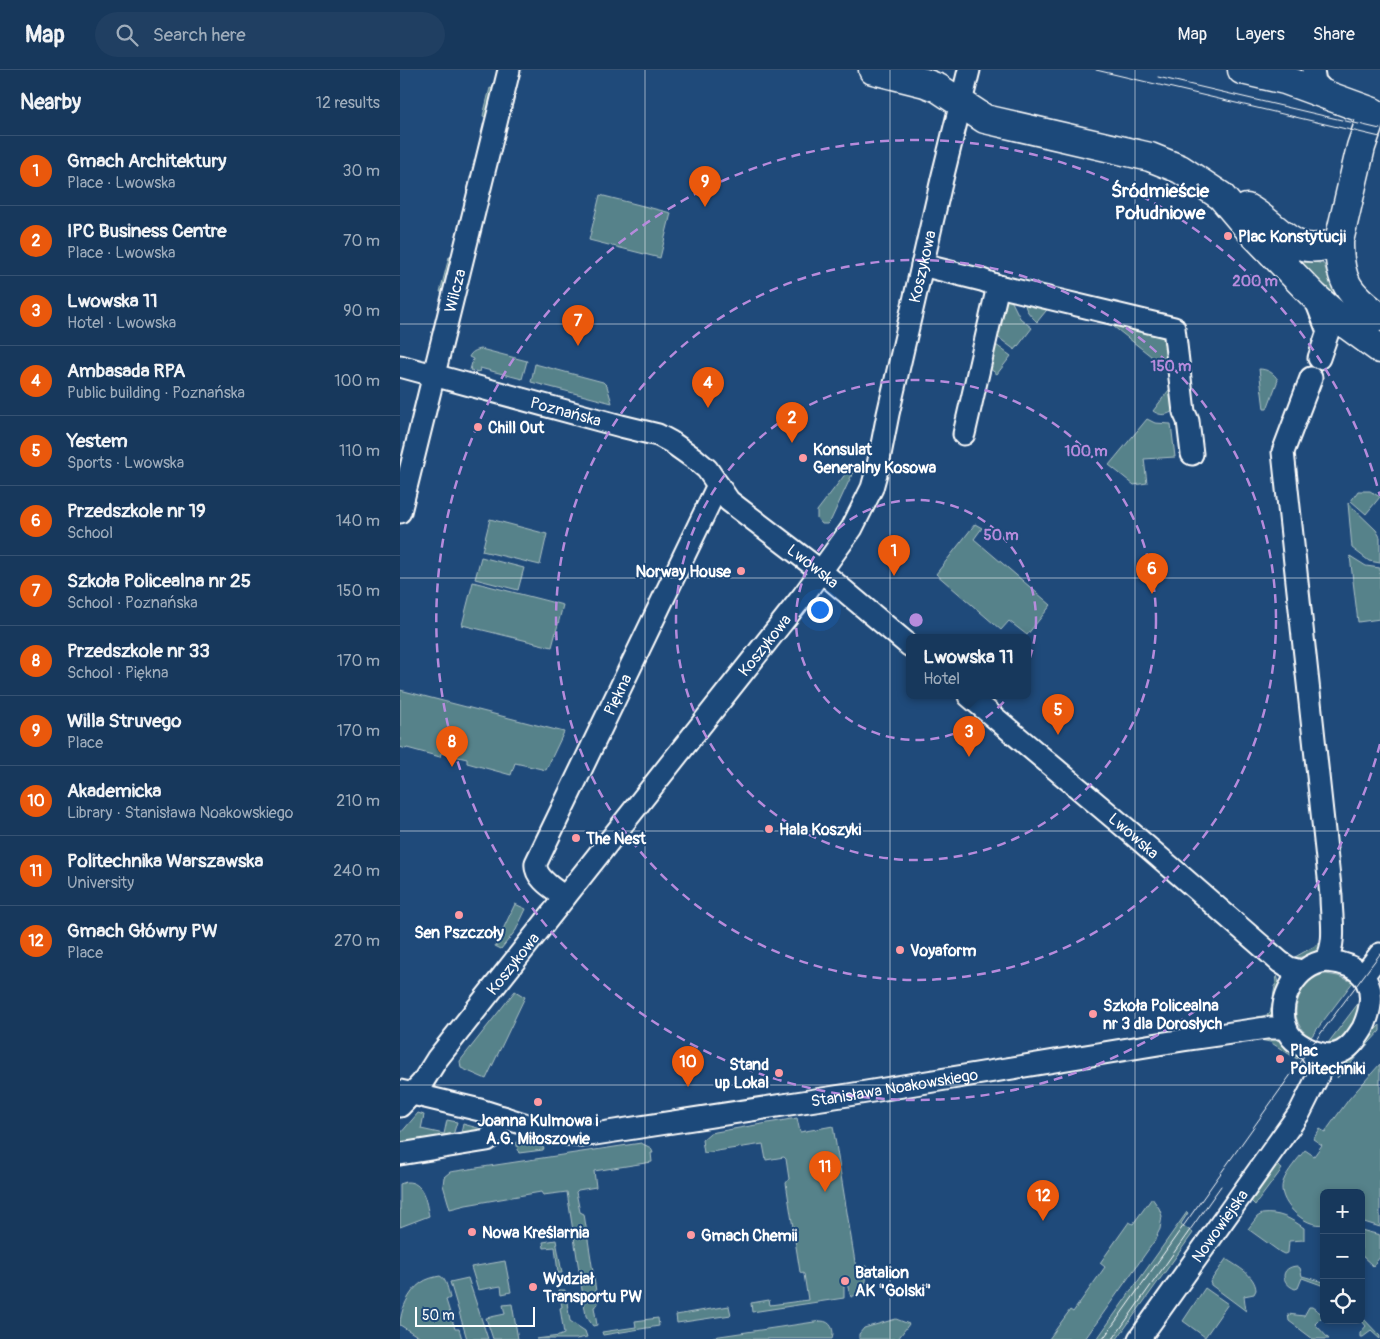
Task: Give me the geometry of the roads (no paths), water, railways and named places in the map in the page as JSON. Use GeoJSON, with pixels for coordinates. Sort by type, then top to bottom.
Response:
{"type":"FeatureCollection","features":[{"type":"Feature","properties":{"kind":"main road"},"geometry":{"type":"LineString","coordinates":[[873,70],[922,74],[938,88],[962,104],[985,119],[997,123],[1150,157],[1168,163],[1221,196],[1258,214],[1288,240],[1301,246],[1311,248],[1326,247],[1340,241]]}},
{"type":"Feature","properties":{"kind":"main road"},"geometry":{"type":"LineString","coordinates":[[1242,70],[1293,75],[1328,96],[1377,112],[1361,147],[1340,241],[1341,272],[1344,281],[1358,300],[1380,317]]}},
{"type":"Feature","properties":{"kind":"main road"},"geometry":{"type":"LineString","coordinates":[[1221,196],[1248,228],[1315,297],[1380,349]]}},
{"type":"Feature","properties":{"kind":"street","name":"Wilcza"},"geometry":{"type":"LineString","coordinates":[[400,512],[509,70]]}},
{"type":"Feature","properties":{"kind":"street"},"geometry":{"type":"LineString","coordinates":[[962,104],[969,70]]}},
{"type":"Feature","properties":{"kind":"street"},"geometry":{"type":"LineString","coordinates":[[1313,70],[1315,82],[1328,96]]}},
{"type":"Feature","properties":{"kind":"street","name":"Koszykowa"},"geometry":{"type":"LineString","coordinates":[[404,1097],[422,1083],[436,1059],[822,572],[852,528],[872,488],[942,179],[962,104]]}},
{"type":"Feature","properties":{"kind":"street"},"geometry":{"type":"LineString","coordinates":[[922,266],[1174,328],[1184,412],[1188,421],[1192,454]]}},
{"type":"Feature","properties":{"kind":"street"},"geometry":{"type":"LineString","coordinates":[[964,434],[998,286]]}},
{"type":"Feature","properties":{"kind":"street"},"geometry":{"type":"LineString","coordinates":[[1315,297],[1328,332],[1319,358]]}},
{"type":"Feature","properties":{"kind":"street","name":"Poznańska"},"geometry":{"type":"LineString","coordinates":[[400,366],[653,433],[707,469],[718,485]]}},
{"type":"Feature","properties":{"kind":"street"},"geometry":{"type":"LineString","coordinates":[[1311,378],[1283,452],[1331,896],[1333,942],[1326,961]]}},
{"type":"Feature","properties":{"kind":"street","name":"Lwowska"},"geometry":{"type":"LineString","coordinates":[[718,485],[729,501],[822,572],[906,643]]}},
{"type":"Feature","properties":{"kind":"street","name":"Piękna"},"geometry":{"type":"LineString","coordinates":[[565,897],[538,874],[536,863],[718,485]]}},
{"type":"Feature","properties":{"kind":"street","name":"Lwowska"},"geometry":{"type":"LineString","coordinates":[[973,699],[1280,962],[1289,968],[1301,971]]}},
{"type":"Feature","properties":{"kind":"street"},"geometry":{"type":"LineString","coordinates":[[1364,976],[1380,954]]}},
{"type":"Feature","properties":{"kind":"street"},"geometry":{"type":"LineString","coordinates":[[1326,961],[1349,966],[1364,976],[1377,996],[1373,1004],[1373,1020],[1343,1051],[1328,1054],[1310,1050],[1293,1039],[1286,1028],[1283,1012],[1288,990],[1301,971],[1315,963],[1326,961]]}},
{"type":"Feature","properties":{"kind":"street","name":"Stanisława Noakowskiego"},"geometry":{"type":"LineString","coordinates":[[404,1097],[503,1117],[552,1132],[575,1135],[598,1134],[848,1096],[1192,1039],[1266,1028],[1286,1028]]}},
{"type":"Feature","properties":{"kind":"street","name":"Nowowiejska"},"geometry":{"type":"LineString","coordinates":[[1300,1112],[1319,1071],[1310,1050]]}},
{"type":"Feature","properties":{"kind":"street","name":"Nowowiejska"},"geometry":{"type":"LineString","coordinates":[[1138,1339],[1300,1112],[1328,1082],[1343,1051]]}},
{"type":"Feature","properties":{"kind":"street"},"geometry":{"type":"LineString","coordinates":[[400,1154],[487,1140],[495,1133],[503,1117]]}},
{"type":"Feature","properties":{"kind":"tram line"},"geometry":{"type":"LineString","coordinates":[[1096,70],[1380,137]]}},
{"type":"Feature","properties":{"kind":"tram line"},"geometry":{"type":"LineString","coordinates":[[1158,77],[1380,129]]}},
{"type":"Feature","properties":{"kind":"tram line"},"geometry":{"type":"LineString","coordinates":[[1103,1339],[1309,1049],[1380,954]]}},
{"type":"Feature","properties":{"kind":"tram line"},"geometry":{"type":"LineString","coordinates":[[1113,1339],[1221,1186]]}},
{"type":"Feature","properties":{"kind":"place","name":"Willa Struvego"},"geometry":{"type":"Point","coordinates":[705,207]}},
{"type":"Feature","properties":{"kind":"place","name":"Plac Konstytucji"},"geometry":{"type":"Point","coordinates":[1228,236]}},
{"type":"Feature","properties":{"kind":"place","name":"Szkoła Policealna nr 25"},"geometry":{"type":"Point","coordinates":[578,346]}},
{"type":"Feature","properties":{"kind":"place","name":"Ambasada RPA"},"geometry":{"type":"Point","coordinates":[708,408]}},
{"type":"Feature","properties":{"kind":"place","name":"Chill Out"},"geometry":{"type":"Point","coordinates":[478,427]}},
{"type":"Feature","properties":{"kind":"place","name":"IPC Business Centre"},"geometry":{"type":"Point","coordinates":[792,443]}},
{"type":"Feature","properties":{"kind":"place","name":"Konsulat Generalny Kosowa"},"geometry":{"type":"Point","coordinates":[803,458]}},
{"type":"Feature","properties":{"kind":"place","name":"Norway House"},"geometry":{"type":"Point","coordinates":[741,571]}},
{"type":"Feature","properties":{"kind":"place","name":"Gmach Architektury"},"geometry":{"type":"Point","coordinates":[894,576]}},
{"type":"Feature","properties":{"kind":"place","name":"Przedszkole nr 19"},"geometry":{"type":"Point","coordinates":[1152,594]}},
{"type":"Feature","properties":{"kind":"place","name":"Yestem"},"geometry":{"type":"Point","coordinates":[1058,735]}},
{"type":"Feature","properties":{"kind":"place","name":"Lwowska 11"},"geometry":{"type":"Point","coordinates":[969,757]}},
{"type":"Feature","properties":{"kind":"place","name":"Przedszkole nr 33"},"geometry":{"type":"Point","coordinates":[452,767]}},
{"type":"Feature","properties":{"kind":"place","name":"Hala Koszyki"},"geometry":{"type":"Point","coordinates":[769,829]}},
{"type":"Feature","properties":{"kind":"place","name":"The Nest"},"geometry":{"type":"Point","coordinates":[576,838]}},
{"type":"Feature","properties":{"kind":"place","name":"Sen Pszczoły"},"geometry":{"type":"Point","coordinates":[459,915]}},
{"type":"Feature","properties":{"kind":"place","name":"Voyaform"},"geometry":{"type":"Point","coordinates":[900,950]}},
{"type":"Feature","properties":{"kind":"place","name":"Szkoła Policealna nr 3 dla Dorosłych"},"geometry":{"type":"Point","coordinates":[1093,1014]}},
{"type":"Feature","properties":{"kind":"place","name":"Plac Politechniki"},"geometry":{"type":"Point","coordinates":[1280,1059]}},
{"type":"Feature","properties":{"kind":"place","name":"Stand up Lokal"},"geometry":{"type":"Point","coordinates":[779,1073]}},
{"type":"Feature","properties":{"kind":"place","name":"Akademicka"},"geometry":{"type":"Point","coordinates":[688,1087]}},
{"type":"Feature","properties":{"kind":"place","name":"Joanna Kulmowa i A.G. Miłoszowie"},"geometry":{"type":"Point","coordinates":[538,1102]}},
{"type":"Feature","properties":{"kind":"place","name":"Politechnika Warszawska"},"geometry":{"type":"Point","coordinates":[825,1192]}},
{"type":"Feature","properties":{"kind":"place","name":"Gmach Główny PW"},"geometry":{"type":"Point","coordinates":[1043,1221]}},
{"type":"Feature","properties":{"kind":"place","name":"Nowa Kreślarnia"},"geometry":{"type":"Point","coordinates":[472,1232]}},
{"type":"Feature","properties":{"kind":"place","name":"Gmach Chemii"},"geometry":{"type":"Point","coordinates":[691,1235]}},
{"type":"Feature","properties":{"kind":"place","name":"Batalion AK \"Golski\""},"geometry":{"type":"Point","coordinates":[845,1281]}},
{"type":"Feature","properties":{"kind":"place","name":"Wydział Transportu PW"},"geometry":{"type":"Point","coordinates":[533,1287]}},
{"type":"Feature","properties":{"kind":"district","name":"Śródmieście Południowe"},"geometry":{"type":"Point","coordinates":[1160,201]}}]}
